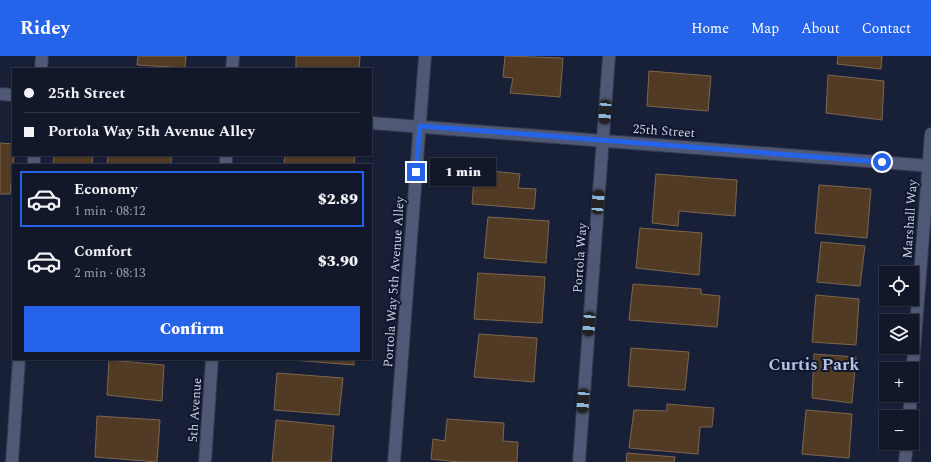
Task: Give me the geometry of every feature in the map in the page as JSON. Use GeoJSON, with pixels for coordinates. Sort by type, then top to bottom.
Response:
{"type":"FeatureCollection","features":[{"type":"Feature","properties":{"kind":"street"},"geometry":{"type":"LineString","coordinates":[[41,68],[42,56]]}},
{"type":"Feature","properties":{"kind":"street"},"geometry":{"type":"LineString","coordinates":[[232,68],[233,56]]}},
{"type":"Feature","properties":{"kind":"street","name":"Portola Way 5th Avenue Alley"},"geometry":{"type":"LineString","coordinates":[[394,462],[425,56]]}},
{"type":"Feature","properties":{"kind":"street","name":"Portola Way"},"geometry":{"type":"LineString","coordinates":[[578,462],[609,56]]}},
{"type":"Feature","properties":{"kind":"street"},"geometry":{"type":"LineString","coordinates":[[0,94],[12,95]]}},
{"type":"Feature","properties":{"kind":"street","name":"25th Street"},"geometry":{"type":"LineString","coordinates":[[372,123],[930,166]]}},
{"type":"Feature","properties":{"kind":"street","name":"Marshall Way"},"geometry":{"type":"LineString","coordinates":[[913,362],[930,166],[931,134]]}},
{"type":"Feature","properties":{"kind":"street"},"geometry":{"type":"LineString","coordinates":[[12,462],[19,360]]}},
{"type":"Feature","properties":{"kind":"street","name":"5th Avenue"},"geometry":{"type":"LineString","coordinates":[[205,462],[212,360]]}},
{"type":"Feature","properties":{"kind":"street"},"geometry":{"type":"LineString","coordinates":[[905,462],[906,450]]}},
{"type":"Feature","properties":{"kind":"building"},"geometry":{"type":"Polygon","coordinates":[[[138,56],[186,56],[185,68],[137,65],[138,56]]]}},
{"type":"Feature","properties":{"kind":"building"},"geometry":{"type":"Polygon","coordinates":[[[296,56],[360,56],[359,68],[296,68],[296,56]]]}},
{"type":"Feature","properties":{"kind":"building"},"geometry":{"type":"Polygon","coordinates":[[[505,56],[563,58],[560,97],[510,93],[513,78],[503,77],[505,56]]]}},
{"type":"Feature","properties":{"kind":"building"},"geometry":{"type":"Polygon","coordinates":[[[838,56],[882,56],[881,69],[837,64],[838,56]]]}},
{"type":"Feature","properties":{"kind":"building"},"geometry":{"type":"Polygon","coordinates":[[[649,71],[711,76],[708,111],[647,106],[649,71]]]}},
{"type":"Feature","properties":{"kind":"building"},"geometry":{"type":"Polygon","coordinates":[[[828,75],[884,81],[882,120],[826,113],[828,75]]]}},
{"type":"Feature","properties":{"kind":"building"},"geometry":{"type":"Polygon","coordinates":[[[0,143],[12,144],[12,156],[14,156],[10,194],[0,194],[0,143]]]}},
{"type":"Feature","properties":{"kind":"building"},"geometry":{"type":"Polygon","coordinates":[[[54,156],[93,156],[92,164],[53,164],[54,156]]]}},
{"type":"Feature","properties":{"kind":"building"},"geometry":{"type":"Polygon","coordinates":[[[108,156],[171,156],[171,164],[107,164],[108,156]]]}},
{"type":"Feature","properties":{"kind":"building"},"geometry":{"type":"Polygon","coordinates":[[[285,156],[355,156],[354,164],[284,164],[285,156]]]}},
{"type":"Feature","properties":{"kind":"building"},"geometry":{"type":"Polygon","coordinates":[[[482,170],[520,174],[518,188],[536,189],[534,209],[472,204],[474,179],[481,180],[482,170]]]}},
{"type":"Feature","properties":{"kind":"building"},"geometry":{"type":"Polygon","coordinates":[[[656,174],[737,180],[735,216],[679,211],[678,226],[652,223],[656,174]]]}},
{"type":"Feature","properties":{"kind":"building"},"geometry":{"type":"Polygon","coordinates":[[[819,185],[871,189],[867,238],[815,233],[819,185]]]}},
{"type":"Feature","properties":{"kind":"building"},"geometry":{"type":"Polygon","coordinates":[[[488,217],[549,221],[546,263],[484,258],[488,217]]]}},
{"type":"Feature","properties":{"kind":"building"},"geometry":{"type":"Polygon","coordinates":[[[640,228],[702,233],[699,275],[636,268],[640,228]]]}},
{"type":"Feature","properties":{"kind":"building"},"geometry":{"type":"Polygon","coordinates":[[[821,242],[865,246],[860,286],[817,282],[821,242]]]}},
{"type":"Feature","properties":{"kind":"building"},"geometry":{"type":"Polygon","coordinates":[[[478,273],[545,277],[542,323],[474,319],[478,273]]]}},
{"type":"Feature","properties":{"kind":"building"},"geometry":{"type":"Polygon","coordinates":[[[633,284],[701,289],[701,294],[720,296],[717,327],[629,320],[633,284]]]}},
{"type":"Feature","properties":{"kind":"building"},"geometry":{"type":"Polygon","coordinates":[[[816,295],[859,299],[856,345],[812,342],[816,295]]]}},
{"type":"Feature","properties":{"kind":"building"},"geometry":{"type":"Polygon","coordinates":[[[479,334],[537,338],[534,382],[474,377],[479,334]]]}},
{"type":"Feature","properties":{"kind":"building"},"geometry":{"type":"Polygon","coordinates":[[[631,348],[689,352],[685,390],[628,386],[631,348]]]}},
{"type":"Feature","properties":{"kind":"building"},"geometry":{"type":"Polygon","coordinates":[[[814,354],[856,357],[852,403],[812,398],[814,354]]]}},
{"type":"Feature","properties":{"kind":"building"},"geometry":{"type":"Polygon","coordinates":[[[109,360],[164,365],[162,401],[107,395],[109,360]]]}},
{"type":"Feature","properties":{"kind":"building"},"geometry":{"type":"Polygon","coordinates":[[[292,360],[354,360],[354,365],[292,360]]]}},
{"type":"Feature","properties":{"kind":"building"},"geometry":{"type":"Polygon","coordinates":[[[277,373],[343,378],[339,415],[274,410],[277,373]]]}},
{"type":"Feature","properties":{"kind":"building"},"geometry":{"type":"Polygon","coordinates":[[[667,404],[714,408],[712,427],[700,427],[698,454],[629,448],[634,410],[667,411],[667,404]]]}},
{"type":"Feature","properties":{"kind":"building"},"geometry":{"type":"Polygon","coordinates":[[[806,410],[852,414],[849,458],[802,454],[806,410]]]}},
{"type":"Feature","properties":{"kind":"building"},"geometry":{"type":"Polygon","coordinates":[[[97,416],[160,420],[157,462],[95,457],[97,416]]]}},
{"type":"Feature","properties":{"kind":"building"},"geometry":{"type":"Polygon","coordinates":[[[447,419],[504,423],[503,441],[518,442],[517,462],[459,462],[431,459],[433,439],[445,441],[447,419]]]}},
{"type":"Feature","properties":{"kind":"building"},"geometry":{"type":"Polygon","coordinates":[[[276,420],[334,426],[331,462],[272,462],[276,420]]]}},
{"type":"Feature","properties":{"kind":"building"},"geometry":{"type":"Polygon","coordinates":[[[627,453],[675,457],[674,462],[626,462],[627,453]]]}},
{"type":"Feature","properties":{"kind":"district","name":"Curtis Park"},"geometry":{"type":"Point","coordinates":[814,365]}},
{"type":"Feature","properties":{"kind":"route"},"geometry":{"type":"LineString","coordinates":[[416,172],[420,126],[882,162]]}}]}
